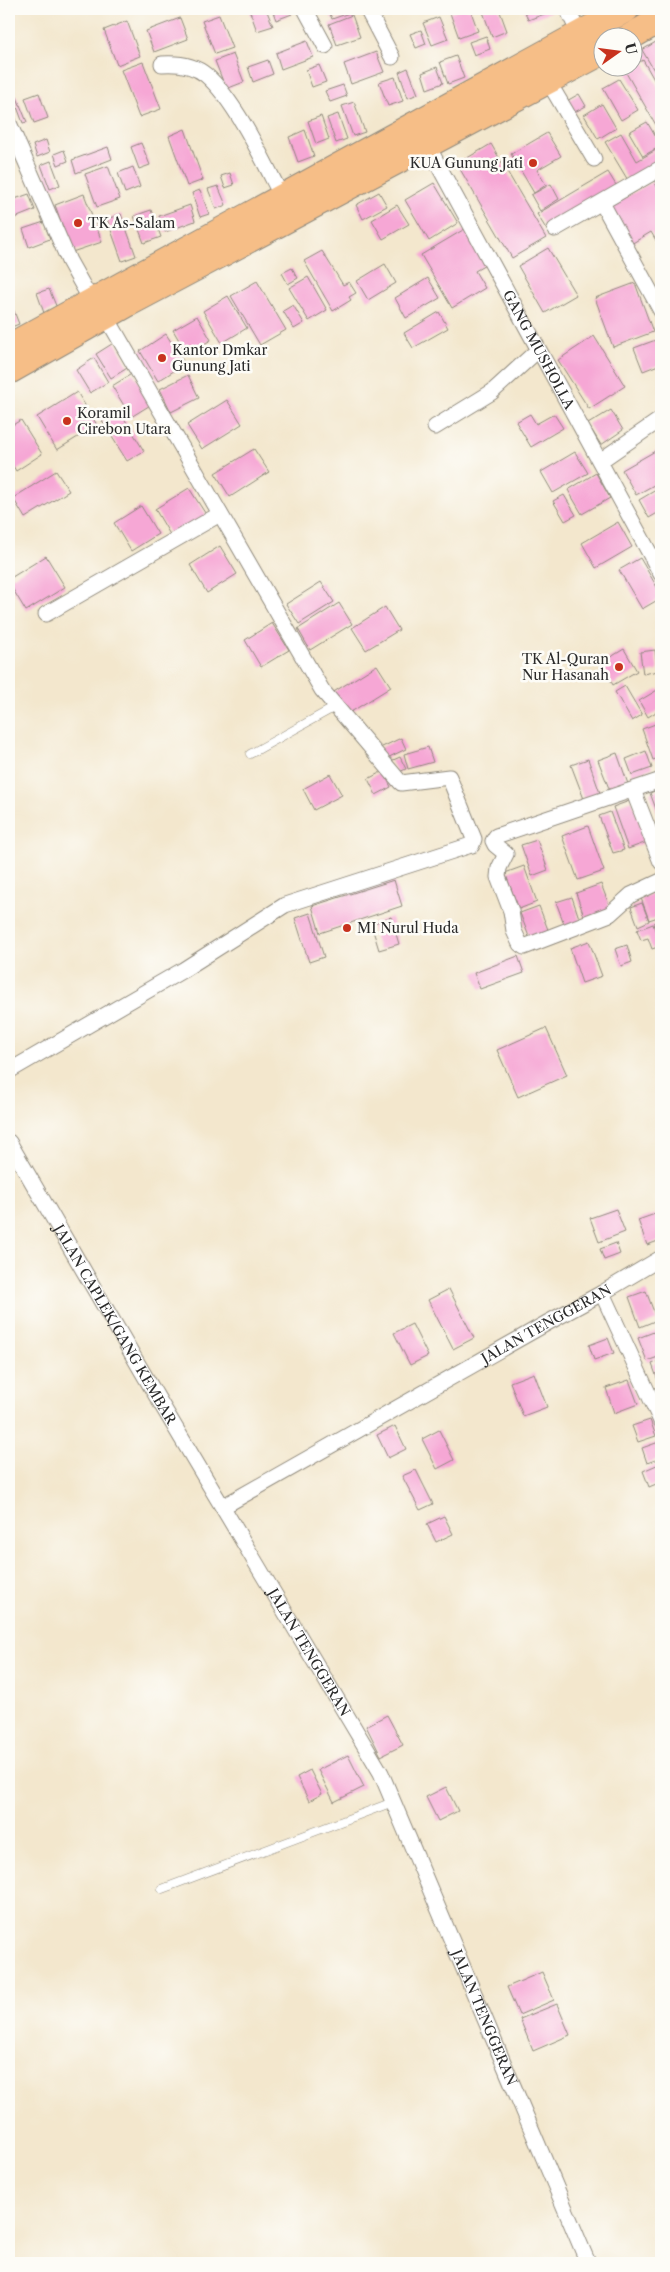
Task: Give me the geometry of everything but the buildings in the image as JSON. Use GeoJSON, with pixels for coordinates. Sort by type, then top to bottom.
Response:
{"type":"FeatureCollection","features":[{"type":"Feature","properties":{"kind":"highway"},"geometry":{"type":"LineString","coordinates":[[9,364],[124,295],[421,135],[579,34],[626,9]]}},
{"type":"Feature","properties":{"kind":"highway"},"geometry":{"type":"LineString","coordinates":[[642,30],[661,19]]}},
{"type":"Feature","properties":{"kind":"highway"},"geometry":{"type":"LineString","coordinates":[[124,295],[282,198],[421,135],[548,81],[592,57]]}},
{"type":"Feature","properties":{"kind":"street"},"geometry":{"type":"LineString","coordinates":[[306,9],[325,46]]}},
{"type":"Feature","properties":{"kind":"street"},"geometry":{"type":"LineString","coordinates":[[367,9],[392,57]]}},
{"type":"Feature","properties":{"kind":"street"},"geometry":{"type":"LineString","coordinates":[[567,9],[579,34],[592,48]]}},
{"type":"Feature","properties":{"kind":"street"},"geometry":{"type":"LineString","coordinates":[[162,64],[176,63],[206,74],[238,116],[282,198]]}},
{"type":"Feature","properties":{"kind":"street"},"geometry":{"type":"LineString","coordinates":[[548,81],[594,159]]}},
{"type":"Feature","properties":{"kind":"street"},"geometry":{"type":"LineString","coordinates":[[9,123],[69,261],[220,514],[322,690],[401,783],[449,777],[474,834],[472,844],[285,906],[183,970],[9,1071]]}},
{"type":"Feature","properties":{"kind":"street","name":"GANG MUSHOLLA"},"geometry":{"type":"LineString","coordinates":[[421,135],[600,461],[655,548],[661,574]]}},
{"type":"Feature","properties":{"kind":"street"},"geometry":{"type":"LineString","coordinates":[[555,229],[661,168]]}},
{"type":"Feature","properties":{"kind":"street"},"geometry":{"type":"LineString","coordinates":[[602,203],[661,311]]}},
{"type":"Feature","properties":{"kind":"street"},"geometry":{"type":"LineString","coordinates":[[435,427],[492,392],[538,350]]}},
{"type":"Feature","properties":{"kind":"street"},"geometry":{"type":"LineString","coordinates":[[600,461],[661,419]]}},
{"type":"Feature","properties":{"kind":"street"},"geometry":{"type":"LineString","coordinates":[[46,614],[220,514]]}},
{"type":"Feature","properties":{"kind":"street"},"geometry":{"type":"LineString","coordinates":[[661,780],[494,838],[494,845],[506,854],[498,872],[511,911],[514,931],[520,944],[527,947],[610,914],[632,895],[661,881]]}},
{"type":"Feature","properties":{"kind":"street"},"geometry":{"type":"LineString","coordinates":[[633,790],[661,862]]}},
{"type":"Feature","properties":{"kind":"street","name":"JALAN CAPLEK/GANG KEMBAR"},"geometry":{"type":"LineString","coordinates":[[9,1142],[157,1397],[224,1506]]}},
{"type":"Feature","properties":{"kind":"street","name":"JALAN TENGGERAN"},"geometry":{"type":"LineString","coordinates":[[588,2263],[381,1773],[224,1506],[547,1323],[602,1294],[661,1258]]}},
{"type":"Feature","properties":{"kind":"street"},"geometry":{"type":"LineString","coordinates":[[602,1294],[661,1421]]}},
{"type":"Feature","properties":{"kind":"lane"},"geometry":{"type":"LineString","coordinates":[[250,754],[335,707]]}},
{"type":"Feature","properties":{"kind":"lane"},"geometry":{"type":"LineString","coordinates":[[162,1889],[393,1802]]}},
{"type":"Feature","properties":{"kind":"place","name":"KUA Gunung Jati"},"geometry":{"type":"Point","coordinates":[533,163]}},
{"type":"Feature","properties":{"kind":"place","name":"TK As-Salam"},"geometry":{"type":"Point","coordinates":[78,223]}},
{"type":"Feature","properties":{"kind":"place","name":"Kantor Dmkar Gunung Jati"},"geometry":{"type":"Point","coordinates":[162,358]}},
{"type":"Feature","properties":{"kind":"place","name":"Koramil Cirebon Utara"},"geometry":{"type":"Point","coordinates":[67,421]}},
{"type":"Feature","properties":{"kind":"place","name":"TK Al-Quran Nur Hasanah"},"geometry":{"type":"Point","coordinates":[619,667]}},
{"type":"Feature","properties":{"kind":"place","name":"MI Nurul Huda"},"geometry":{"type":"Point","coordinates":[347,928]}}]}
